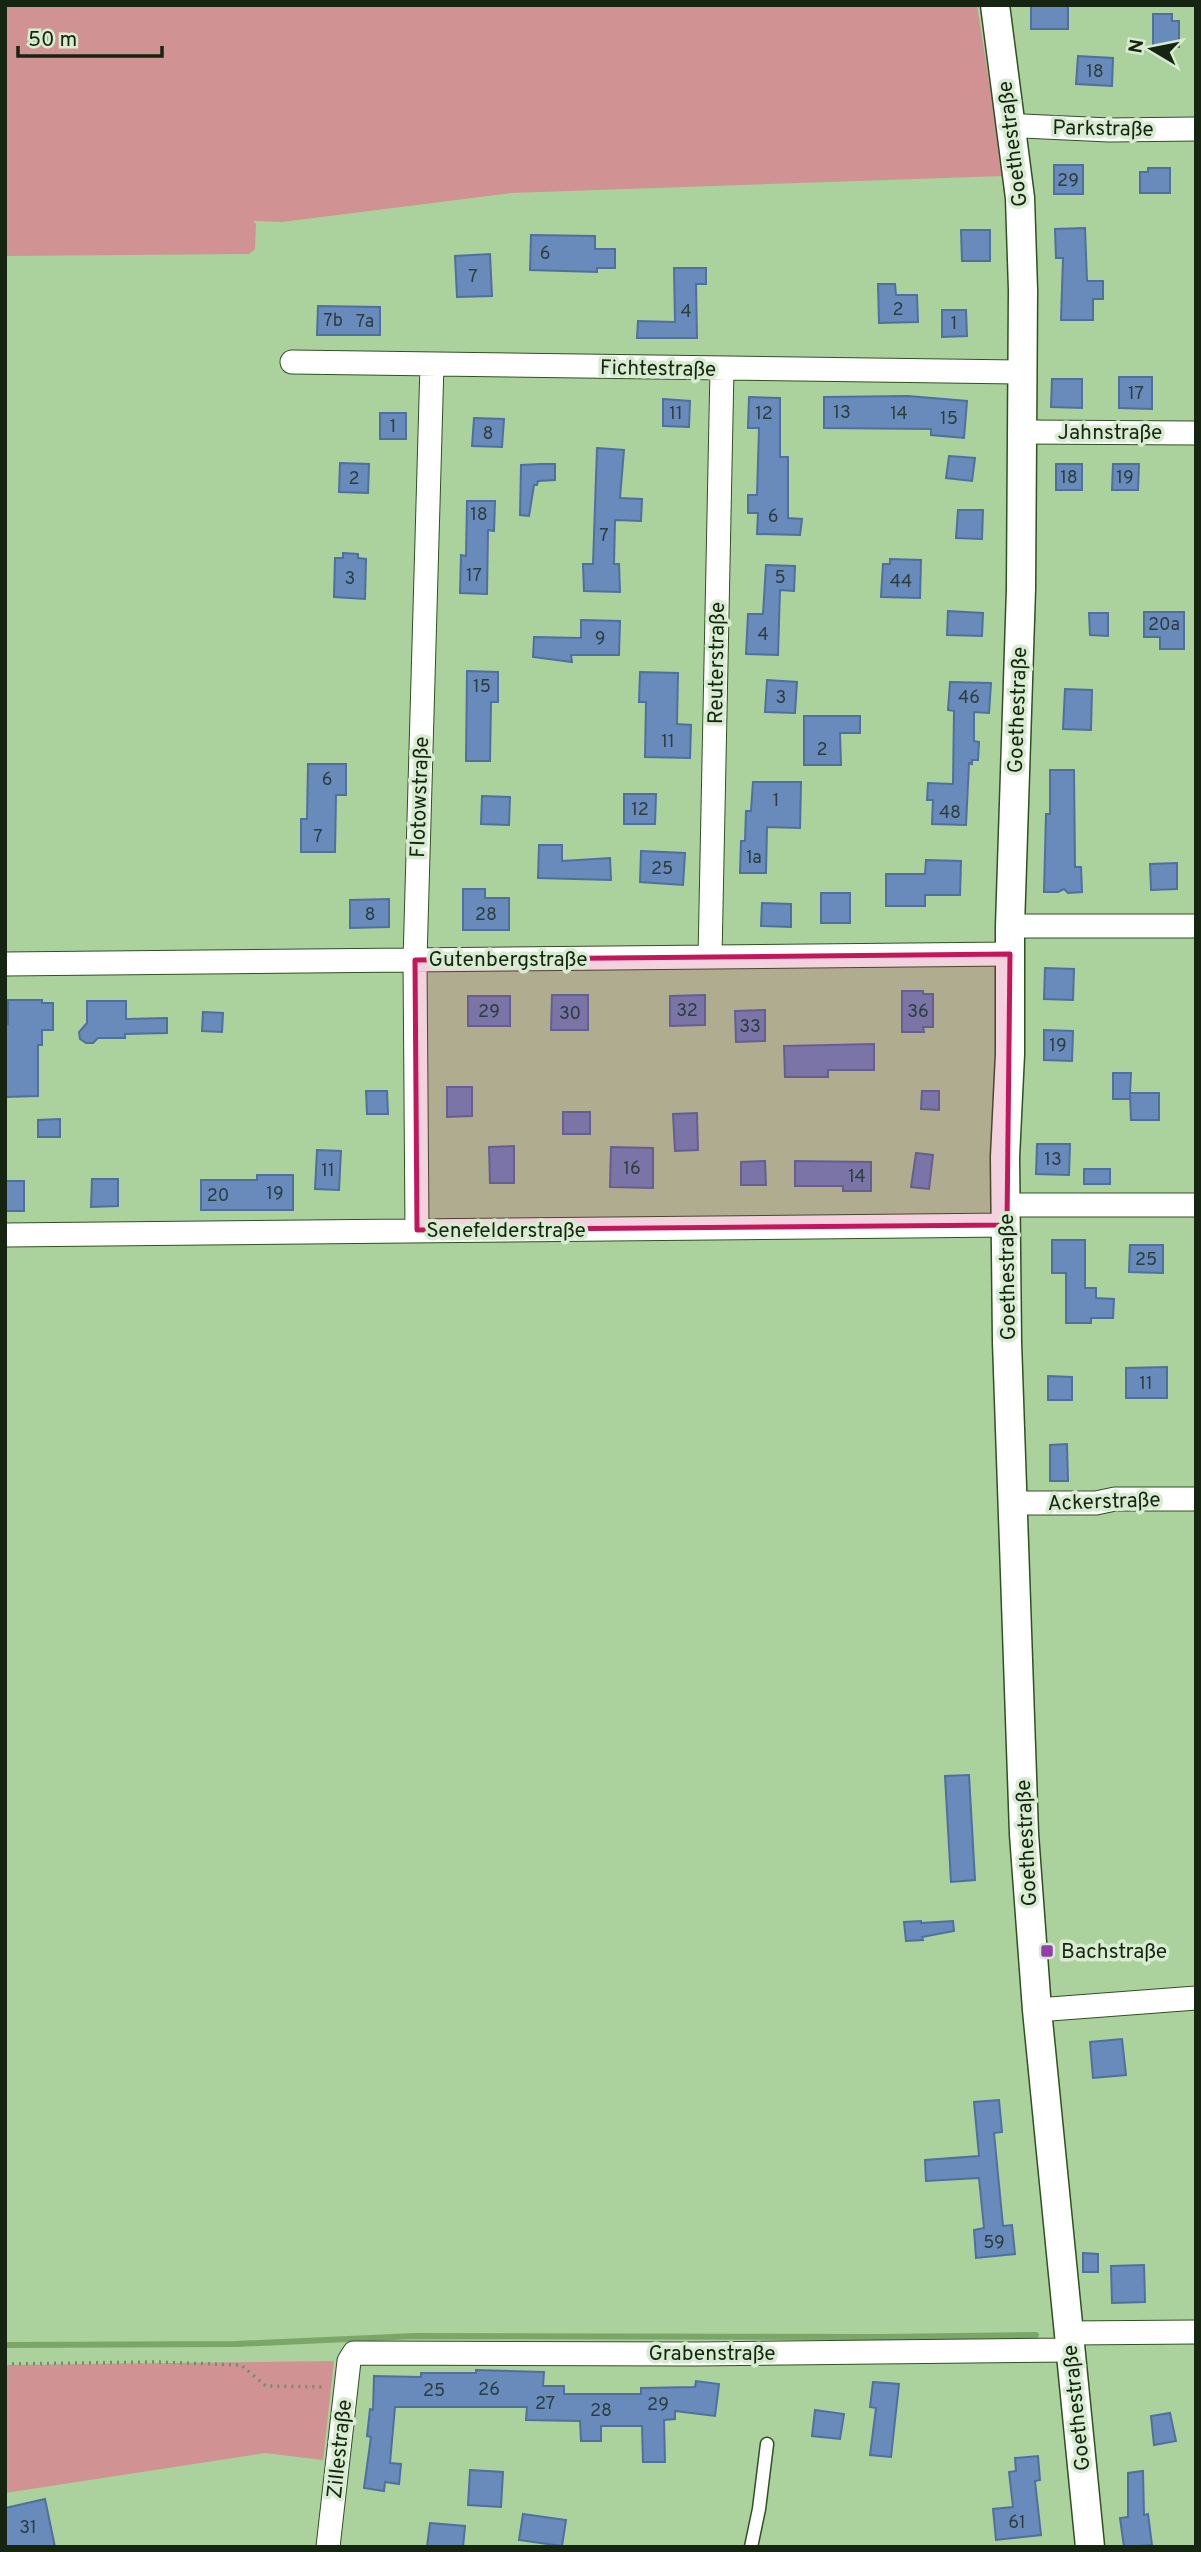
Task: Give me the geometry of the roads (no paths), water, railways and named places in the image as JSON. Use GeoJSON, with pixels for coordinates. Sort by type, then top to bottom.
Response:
{"type":"FeatureCollection","features":[{"type":"Feature","properties":{"kind":"street","name":"Goethestraße"},"geometry":{"type":"LineString","coordinates":[[995,5],[1020,198],[1023,242],[1024,432],[1010,926],[1006,1215],[1024,1834],[1037,2010],[1090,2547]]}},
{"type":"Feature","properties":{"kind":"street","name":"Parkstraße"},"geometry":{"type":"LineString","coordinates":[[1011,128],[1196,129]]}},
{"type":"Feature","properties":{"kind":"street","name":"Fichtestraße"},"geometry":{"type":"LineString","coordinates":[[292,362],[1024,372]]}},
{"type":"Feature","properties":{"kind":"street","name":"Flotowstraße"},"geometry":{"type":"LineString","coordinates":[[417,1230],[415,960],[432,365]]}},
{"type":"Feature","properties":{"kind":"street","name":"Reuterstraße"},"geometry":{"type":"LineString","coordinates":[[710,957],[722,368]]}},
{"type":"Feature","properties":{"kind":"street","name":"Jahnstraße"},"geometry":{"type":"LineString","coordinates":[[1024,432],[1196,433]]}},
{"type":"Feature","properties":{"kind":"street"},"geometry":{"type":"LineString","coordinates":[[1010,926],[1196,926]]}},
{"type":"Feature","properties":{"kind":"street","name":"Gutenbergstraße"},"geometry":{"type":"LineString","coordinates":[[5,964],[1010,954]]}},
{"type":"Feature","properties":{"kind":"street","name":"Senefelderstraße"},"geometry":{"type":"LineString","coordinates":[[5,1235],[417,1230],[1006,1215],[1196,1205]]}},
{"type":"Feature","properties":{"kind":"street","name":"Ackerstraße"},"geometry":{"type":"LineString","coordinates":[[1013,1503],[1196,1499]]}},
{"type":"Feature","properties":{"kind":"street"},"geometry":{"type":"LineString","coordinates":[[1037,2010],[1196,1998]]}},
{"type":"Feature","properties":{"kind":"street","name":"Grabenstraße"},"geometry":{"type":"LineString","coordinates":[[354,2353],[696,2354],[1069,2341],[1196,2332]]}},
{"type":"Feature","properties":{"kind":"street","name":"Zillestraße"},"geometry":{"type":"LineString","coordinates":[[328,2547],[349,2361],[354,2353]]}},
{"type":"Feature","properties":{"kind":"lane"},"geometry":{"type":"LineString","coordinates":[[751,2547],[767,2444]]}},
{"type":"Feature","properties":{"kind":"waterway"},"geometry":{"type":"LineString","coordinates":[[5,2345],[236,2344],[415,2336],[1036,2335]]}},
{"type":"Feature","properties":{"kind":"place","name":"Bachstraße"},"geometry":{"type":"Point","coordinates":[1047,1951]}}]}
